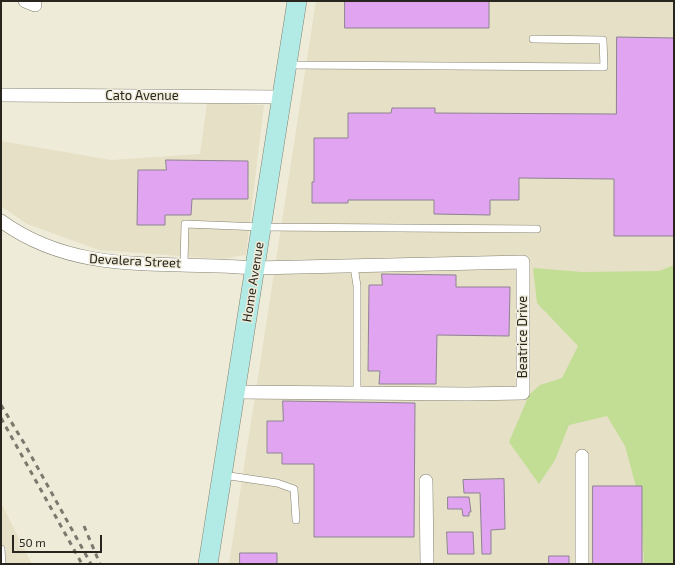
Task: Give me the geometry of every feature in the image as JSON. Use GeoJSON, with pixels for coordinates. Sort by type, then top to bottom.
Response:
{"type":"FeatureCollection","features":[{"type":"Feature","properties":{"kind":"street","name":"Home Avenue"},"geometry":{"type":"LineString","coordinates":[[208,564],[297,1]]}},
{"type":"Feature","properties":{"kind":"street","name":"Cato Avenue"},"geometry":{"type":"LineString","coordinates":[[1,95],[283,97]]}},
{"type":"Feature","properties":{"kind":"street","name":"Devalera Street"},"geometry":{"type":"LineString","coordinates":[[1,221],[19,233],[47,247],[75,256],[122,263],[184,264],[255,268]]}},
{"type":"Feature","properties":{"kind":"street","name":"Beatrice Drive"},"geometry":{"type":"LineString","coordinates":[[236,392],[468,394],[522,392],[523,262],[255,268]]}},
{"type":"Feature","properties":{"kind":"street"},"geometry":{"type":"LineString","coordinates":[[582,456],[582,564]]}},
{"type":"Feature","properties":{"kind":"street"},"geometry":{"type":"LineString","coordinates":[[426,481],[427,564]]}},
{"type":"Feature","properties":{"kind":"lane"},"geometry":{"type":"LineString","coordinates":[[288,65],[604,67],[603,40],[533,39]]}},
{"type":"Feature","properties":{"kind":"lane"},"geometry":{"type":"LineString","coordinates":[[184,264],[185,224],[261,227],[537,229]]}},
{"type":"Feature","properties":{"kind":"lane"},"geometry":{"type":"LineString","coordinates":[[354,266],[357,286],[357,393]]}},
{"type":"Feature","properties":{"kind":"lane"},"geometry":{"type":"LineString","coordinates":[[222,475],[277,483],[294,489],[296,520]]}},
{"type":"Feature","properties":{"kind":"lane"},"geometry":{"type":"LineString","coordinates":[[1,549],[2,564]]}},
{"type":"Feature","properties":{"kind":"shaded area"},"geometry":{"type":"Polygon","coordinates":[[[316,1],[674,1],[674,564],[229,564],[316,1]]]}},
{"type":"Feature","properties":{"kind":"shaded area"},"geometry":{"type":"Polygon","coordinates":[[[207,103],[264,105],[246,255],[221,259],[99,250],[27,224],[1,206],[1,141],[111,160],[200,154],[207,103]]]}},
{"type":"Feature","properties":{"kind":"shaded area"},"geometry":{"type":"Polygon","coordinates":[[[1,503],[32,564],[1,564],[1,503]]]}},
{"type":"Feature","properties":{"kind":"green space"},"geometry":{"type":"Polygon","coordinates":[[[674,265],[674,564],[644,564],[641,505],[625,446],[607,416],[569,425],[555,460],[539,484],[509,442],[529,395],[540,385],[562,378],[578,346],[537,303],[533,268],[582,272],[659,271],[674,265]]]}},
{"type":"Feature","properties":{"kind":"building"},"geometry":{"type":"Polygon","coordinates":[[[345,1],[489,1],[489,28],[345,28],[345,1]]]}},
{"type":"Feature","properties":{"kind":"building"},"geometry":{"type":"Polygon","coordinates":[[[617,37],[674,38],[674,236],[614,236],[614,179],[519,178],[519,200],[490,200],[490,215],[434,214],[434,200],[348,200],[348,203],[312,203],[312,182],[314,182],[314,138],[348,138],[348,113],[391,113],[392,108],[435,108],[435,113],[616,114],[617,37]]]}},
{"type":"Feature","properties":{"kind":"building"},"geometry":{"type":"Polygon","coordinates":[[[166,160],[248,161],[248,199],[192,199],[191,215],[165,215],[165,225],[137,225],[138,170],[166,170],[166,160]]]}},
{"type":"Feature","properties":{"kind":"building"},"geometry":{"type":"Polygon","coordinates":[[[382,274],[456,275],[456,287],[510,287],[509,336],[437,335],[436,384],[379,384],[380,371],[368,371],[369,285],[382,285],[382,274]]]}},
{"type":"Feature","properties":{"kind":"building"},"geometry":{"type":"Polygon","coordinates":[[[283,401],[415,403],[414,537],[314,537],[314,464],[282,464],[282,453],[267,453],[267,421],[283,421],[283,401]]]}},
{"type":"Feature","properties":{"kind":"building"},"geometry":{"type":"Polygon","coordinates":[[[504,479],[505,529],[491,530],[491,554],[482,554],[480,493],[464,493],[463,480],[504,479]]]}},
{"type":"Feature","properties":{"kind":"building"},"geometry":{"type":"Polygon","coordinates":[[[593,486],[642,486],[642,564],[593,564],[593,486]]]}},
{"type":"Feature","properties":{"kind":"building"},"geometry":{"type":"Polygon","coordinates":[[[448,497],[469,497],[471,512],[469,512],[469,516],[463,516],[462,509],[448,509],[448,497]]]}},
{"type":"Feature","properties":{"kind":"building"},"geometry":{"type":"Polygon","coordinates":[[[447,532],[473,532],[474,554],[448,554],[447,532]]]}},
{"type":"Feature","properties":{"kind":"building"},"geometry":{"type":"Polygon","coordinates":[[[240,553],[277,553],[277,564],[240,564],[240,553]]]}},
{"type":"Feature","properties":{"kind":"building"},"geometry":{"type":"Polygon","coordinates":[[[549,556],[569,556],[569,564],[549,564],[549,556]]]}},
{"type":"Feature","properties":{"kind":"railway"},"geometry":{"type":"LineString","coordinates":[[1,405],[24,443],[91,564]]}},
{"type":"Feature","properties":{"kind":"railway"},"geometry":{"type":"LineString","coordinates":[[1,418],[82,564]]}},
{"type":"Feature","properties":{"kind":"railway"},"geometry":{"type":"LineString","coordinates":[[84,526],[100,564]]}}]}
